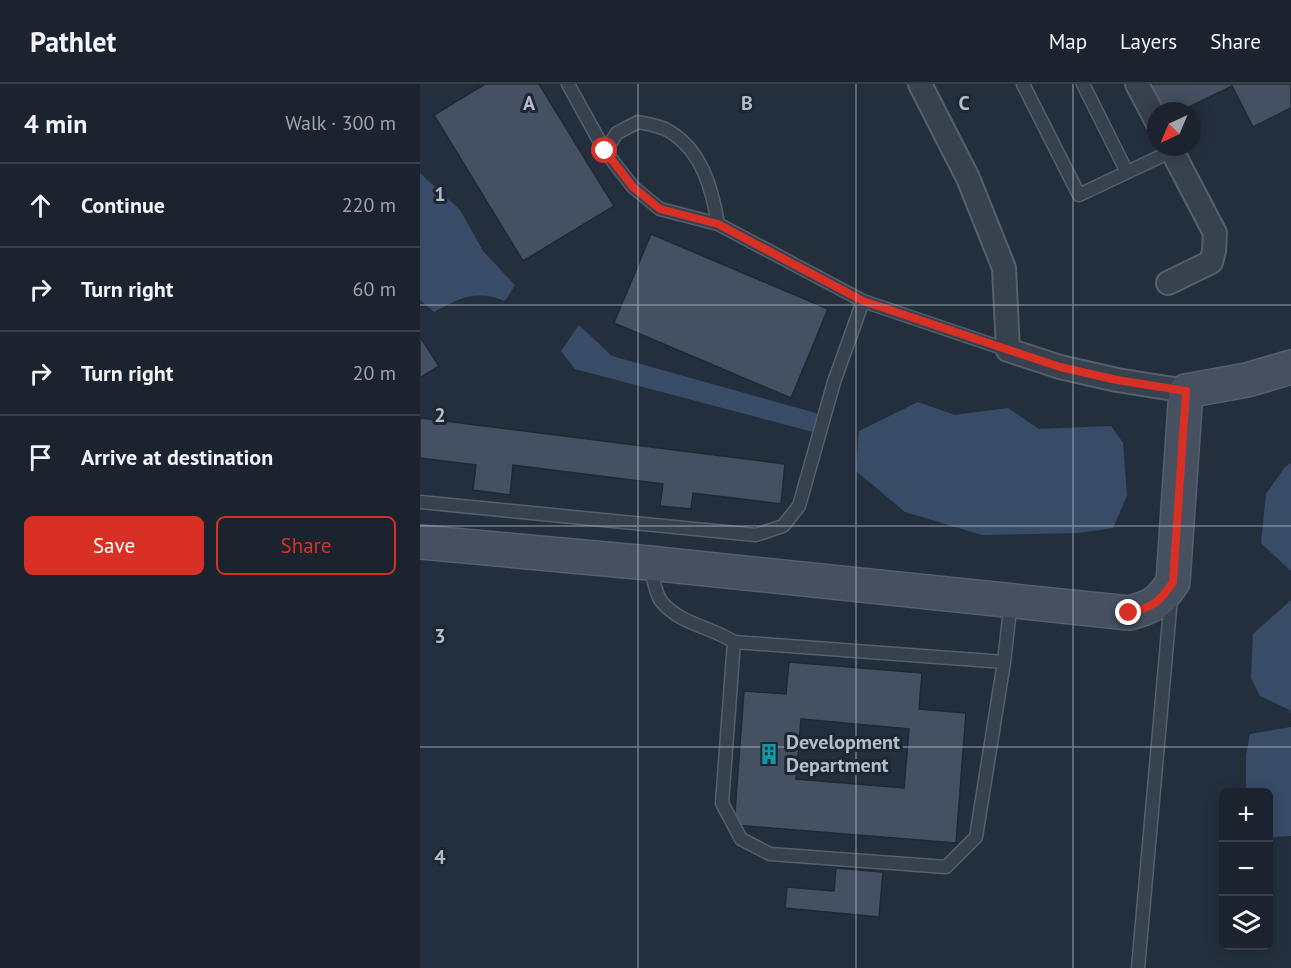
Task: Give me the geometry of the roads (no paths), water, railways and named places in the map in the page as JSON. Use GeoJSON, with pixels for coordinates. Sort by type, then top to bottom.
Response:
{"type":"FeatureCollection","features":[{"type":"Feature","properties":{"kind":"street"},"geometry":{"type":"LineString","coordinates":[[920,84],[968,178],[1004,268],[1008,350],[1060,367],[1117,380],[1186,391],[1247,380],[1291,367]]}},
{"type":"Feature","properties":{"kind":"street"},"geometry":{"type":"LineString","coordinates":[[1137,84],[1147,103]]}},
{"type":"Feature","properties":{"kind":"street"},"geometry":{"type":"LineString","coordinates":[[1168,283],[1211,262],[1215,233],[1175,156]]}},
{"type":"Feature","properties":{"kind":"street"},"geometry":{"type":"LineString","coordinates":[[420,542],[650,563],[1129,613],[1148,608],[1162,598],[1173,582],[1186,391]]}},
{"type":"Feature","properties":{"kind":"lane"},"geometry":{"type":"LineString","coordinates":[[568,84],[605,151],[633,187],[660,209],[718,224],[863,301],[1008,350]]}},
{"type":"Feature","properties":{"kind":"lane"},"geometry":{"type":"LineString","coordinates":[[1023,84],[1079,195],[1158,156]]}},
{"type":"Feature","properties":{"kind":"lane"},"geometry":{"type":"LineString","coordinates":[[1083,84],[1127,172]]}},
{"type":"Feature","properties":{"kind":"lane"},"geometry":{"type":"LineString","coordinates":[[605,151],[617,134],[638,122],[668,131],[691,150],[707,176],[718,224]]}},
{"type":"Feature","properties":{"kind":"lane"},"geometry":{"type":"LineString","coordinates":[[420,502],[756,535],[783,526],[799,506],[834,382],[863,301]]}},
{"type":"Feature","properties":{"kind":"lane"},"geometry":{"type":"LineString","coordinates":[[650,563],[661,601],[684,620],[721,633],[734,642],[1004,662]]}},
{"type":"Feature","properties":{"kind":"lane"},"geometry":{"type":"LineString","coordinates":[[1138,968],[1173,582]]}},
{"type":"Feature","properties":{"kind":"lane"},"geometry":{"type":"LineString","coordinates":[[734,642],[722,803],[741,839],[770,854],[946,867],[976,837],[1012,600]]}},
{"type":"Feature","properties":{"kind":"water"},"geometry":{"type":"Polygon","coordinates":[[[420,173],[460,210],[483,251],[515,285],[505,301],[485,296],[468,297],[434,312],[420,300],[420,173]]]}},
{"type":"Feature","properties":{"kind":"water"},"geometry":{"type":"Polygon","coordinates":[[[579,325],[612,356],[816,413],[822,421],[817,433],[575,369],[561,351],[579,325]]]}},
{"type":"Feature","properties":{"kind":"water"},"geometry":{"type":"Polygon","coordinates":[[[918,402],[955,415],[1008,408],[1039,429],[1111,426],[1123,443],[1127,496],[1113,528],[1078,533],[982,535],[905,512],[856,471],[859,431],[918,402]]]}},
{"type":"Feature","properties":{"kind":"water"},"geometry":{"type":"Polygon","coordinates":[[[1291,463],[1291,571],[1261,543],[1266,494],[1285,467],[1291,463]]]}},
{"type":"Feature","properties":{"kind":"water"},"geometry":{"type":"Polygon","coordinates":[[[1291,600],[1291,714],[1290,710],[1260,696],[1251,678],[1253,634],[1291,600]]]}},
{"type":"Feature","properties":{"kind":"water"},"geometry":{"type":"Polygon","coordinates":[[[1291,727],[1291,836],[1273,837],[1273,788],[1246,788],[1246,756],[1250,734],[1291,727]]]}},
{"type":"Feature","properties":{"kind":"place","name":"Development Department"},"geometry":{"type":"Point","coordinates":[769,754]}}]}
